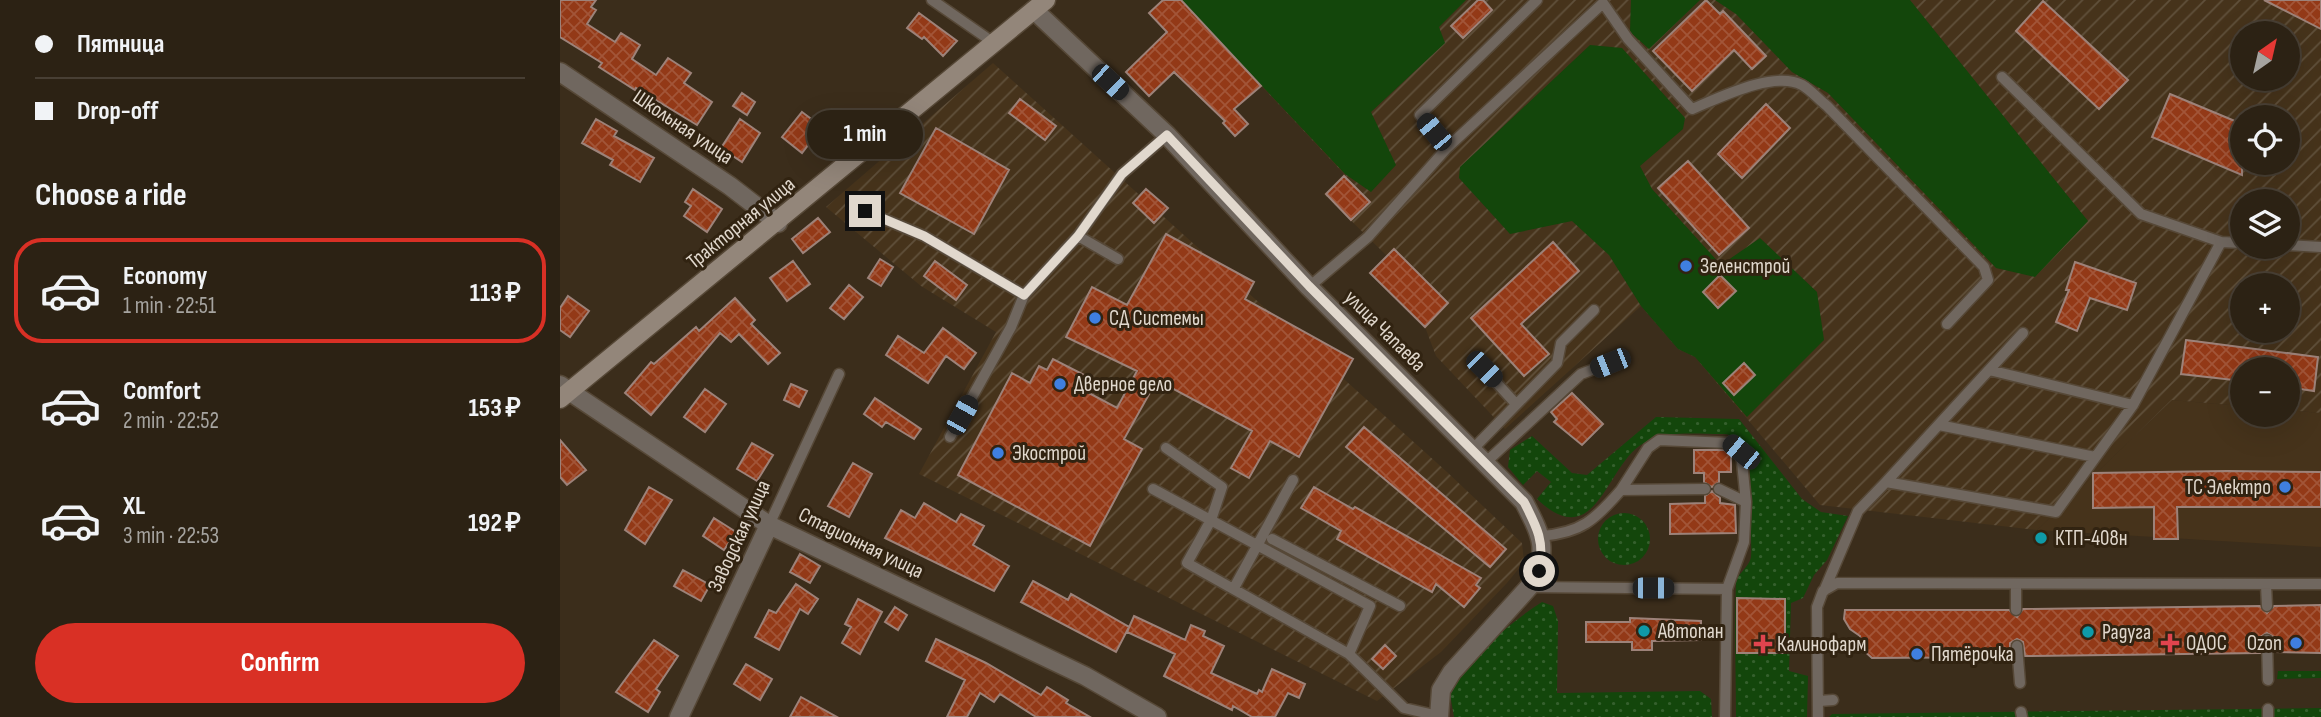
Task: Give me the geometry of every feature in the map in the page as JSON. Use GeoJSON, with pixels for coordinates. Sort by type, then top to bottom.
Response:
{"type":"FeatureCollection","features":[{"type":"Feature","properties":{"kind":"main road","name":"Тракторная улица"},"geometry":{"type":"LineString","coordinates":[[563,392],[778,223],[1040,5]]}},
{"type":"Feature","properties":{"kind":"street","name":"улица Чапаева"},"geometry":{"type":"LineString","coordinates":[[1040,5],[1309,286],[1524,502],[1541,536],[1543,553],[1539,571],[1530,587],[1452,672],[1441,690],[1439,717]]}},
{"type":"Feature","properties":{"kind":"street","name":"Школьная улица"},"geometry":{"type":"LineString","coordinates":[[560,72],[730,186],[778,223]]}},
{"type":"Feature","properties":{"kind":"street","name":"Стадионная улица"},"geometry":{"type":"LineString","coordinates":[[563,392],[769,525],[1085,676],[1157,717]]}},
{"type":"Feature","properties":{"kind":"street","name":"Заводская улица"},"geometry":{"type":"LineString","coordinates":[[683,716],[769,525]]}},
{"type":"Feature","properties":{"kind":"lane"},"geometry":{"type":"LineString","coordinates":[[932,0],[994,43]]}},
{"type":"Feature","properties":{"kind":"lane"},"geometry":{"type":"LineString","coordinates":[[1447,148],[1420,115],[1537,0]]}},
{"type":"Feature","properties":{"kind":"lane"},"geometry":{"type":"LineString","coordinates":[[1309,286],[1368,237],[1447,148],[1605,2],[1628,39],[1692,109],[1742,89],[1775,81],[1800,84],[1827,106],[1984,267],[1988,280],[1947,324]]}},
{"type":"Feature","properties":{"kind":"lane"},"geometry":{"type":"LineString","coordinates":[[2002,77],[2141,214],[2221,242],[2230,242]]}},
{"type":"Feature","properties":{"kind":"lane"},"geometry":{"type":"LineString","coordinates":[[950,437],[1011,327],[1024,295],[1078,236],[1122,174],[1167,135]]}},
{"type":"Feature","properties":{"kind":"lane"},"geometry":{"type":"LineString","coordinates":[[865,211],[924,236],[1024,295]]}},
{"type":"Feature","properties":{"kind":"lane"},"geometry":{"type":"LineString","coordinates":[[1078,236],[1118,259]]}},
{"type":"Feature","properties":{"kind":"lane"},"geometry":{"type":"LineString","coordinates":[[1886,482],[2056,512],[2133,405],[2221,242]]}},
{"type":"Feature","properties":{"kind":"lane"},"geometry":{"type":"LineString","coordinates":[[2300,246],[2321,247]]}},
{"type":"Feature","properties":{"kind":"lane"},"geometry":{"type":"LineString","coordinates":[[1478,458],[1516,404],[1557,363],[1560,343],[1594,310]]}},
{"type":"Feature","properties":{"kind":"lane"},"geometry":{"type":"LineString","coordinates":[[1818,717],[1818,607],[1858,511],[2023,333]]}},
{"type":"Feature","properties":{"kind":"lane"},"geometry":{"type":"LineString","coordinates":[[1478,458],[1581,374],[1610,363]]}},
{"type":"Feature","properties":{"kind":"lane"},"geometry":{"type":"LineString","coordinates":[[1484,369],[1516,404]]}},
{"type":"Feature","properties":{"kind":"lane"},"geometry":{"type":"LineString","coordinates":[[1989,370],[2133,405]]}},
{"type":"Feature","properties":{"kind":"lane","name":"Заводская улица"},"geometry":{"type":"LineString","coordinates":[[769,525],[839,374]]}},
{"type":"Feature","properties":{"kind":"lane"},"geometry":{"type":"LineString","coordinates":[[1939,425],[2095,457]]}},
{"type":"Feature","properties":{"kind":"lane"},"geometry":{"type":"LineString","coordinates":[[1541,536],[1566,534],[1588,524],[1621,490],[1648,448],[1659,440],[1729,443],[1741,452],[1746,502],[1744,542],[1727,589],[1725,717]]}},
{"type":"Feature","properties":{"kind":"lane"},"geometry":{"type":"LineString","coordinates":[[1166,448],[1222,487],[1212,520],[1187,563],[1349,654],[1404,708],[1439,717]]}},
{"type":"Feature","properties":{"kind":"lane"},"geometry":{"type":"LineString","coordinates":[[1234,588],[1293,480]]}},
{"type":"Feature","properties":{"kind":"lane"},"geometry":{"type":"LineString","coordinates":[[1153,489],[1370,606]]}},
{"type":"Feature","properties":{"kind":"lane"},"geometry":{"type":"LineString","coordinates":[[1621,490],[1704,489]]}},
{"type":"Feature","properties":{"kind":"lane"},"geometry":{"type":"LineString","coordinates":[[1720,489],[1746,502]]}},
{"type":"Feature","properties":{"kind":"lane"},"geometry":{"type":"LineString","coordinates":[[1272,539],[1400,606]]}},
{"type":"Feature","properties":{"kind":"lane"},"geometry":{"type":"LineString","coordinates":[[1823,591],[1837,583],[2016,586],[2321,584]]}},
{"type":"Feature","properties":{"kind":"lane"},"geometry":{"type":"LineString","coordinates":[[2266,584],[2267,606]]}},
{"type":"Feature","properties":{"kind":"lane"},"geometry":{"type":"LineString","coordinates":[[2016,586],[2016,610]]}},
{"type":"Feature","properties":{"kind":"lane"},"geometry":{"type":"LineString","coordinates":[[1530,587],[1727,589]]}},
{"type":"Feature","properties":{"kind":"lane"},"geometry":{"type":"LineString","coordinates":[[1349,654],[1375,593]]}},
{"type":"Feature","properties":{"kind":"lane"},"geometry":{"type":"LineString","coordinates":[[2267,640],[2267,680]]}},
{"type":"Feature","properties":{"kind":"lane"},"geometry":{"type":"LineString","coordinates":[[2017,646],[2020,683]]}},
{"type":"Feature","properties":{"kind":"lane"},"geometry":{"type":"LineString","coordinates":[[1819,701],[1833,701]]}},
{"type":"Feature","properties":{"kind":"shaded area"},"geometry":{"type":"Polygon","coordinates":[[[1181,0],[2321,0],[2321,413],[2300,411],[2300,357],[2230,357],[2230,405],[2172,400],[2037,530],[1820,505],[1695,357],[1678,349],[1641,306],[1505,429],[1436,356],[1425,327],[1448,303],[1394,249],[1387,256],[1324,194],[1344,174],[1181,0]]]}},
{"type":"Feature","properties":{"kind":"shaded area"},"geometry":{"type":"Polygon","coordinates":[[[993,63],[1447,472],[1522,543],[1524,562],[1507,583],[1441,652],[1377,701],[919,474],[996,332],[921,286],[826,207],[993,63]]]}},
{"type":"Feature","properties":{"kind":"shaded area"},"geometry":{"type":"Polygon","coordinates":[[[2172,400],[2230,405],[2230,427],[2300,427],[2300,411],[2321,413],[2321,547],[2037,530],[2172,400]]]}},
{"type":"Feature","properties":{"kind":"green space"},"geometry":{"type":"Polygon","coordinates":[[[1181,0],[1466,0],[1439,27],[1445,43],[1371,112],[1396,165],[1371,192],[1345,174],[1181,0]]]}},
{"type":"Feature","properties":{"kind":"green space"},"geometry":{"type":"Polygon","coordinates":[[[1631,0],[1700,0],[1649,49],[1630,32],[1631,0]]]}},
{"type":"Feature","properties":{"kind":"green space"},"geometry":{"type":"Polygon","coordinates":[[[1715,0],[1910,0],[2088,221],[2035,277],[1996,268],[1828,93],[1792,72],[1736,14],[1715,0]]]}},
{"type":"Feature","properties":{"kind":"green space"},"geometry":{"type":"Polygon","coordinates":[[[1590,45],[1622,48],[1685,118],[1683,129],[1640,166],[1652,189],[1721,265],[1760,238],[1817,292],[1824,340],[1747,417],[1695,357],[1678,349],[1641,306],[1609,255],[1572,221],[1510,234],[1459,178],[1460,167],[1590,45]]]}},
{"type":"Feature","properties":{"kind":"green space"},"geometry":{"type":"Polygon","coordinates":[[[1656,417],[1739,419],[1802,499],[1821,512],[1848,516],[1827,560],[1814,575],[1803,598],[1791,603],[1789,671],[1808,676],[1807,717],[1736,717],[1736,584],[1751,557],[1749,466],[1741,443],[1722,434],[1682,434],[1653,439],[1631,453],[1599,500],[1587,512],[1574,517],[1557,514],[1537,499],[1551,482],[1537,471],[1523,485],[1508,467],[1510,450],[1532,436],[1572,473],[1587,475],[1656,417]]]}},
{"type":"Feature","properties":{"kind":"green space"},"geometry":{"type":"Polygon","coordinates":[[[1624,513],[1634,515],[1642,521],[1648,529],[1648,549],[1642,557],[1634,563],[1624,565],[1614,563],[1606,557],[1600,549],[1598,539],[1600,529],[1606,521],[1614,515],[1624,513]]]}},
{"type":"Feature","properties":{"kind":"green space"},"geometry":{"type":"Polygon","coordinates":[[[1542,602],[1553,606],[1558,621],[1557,693],[1700,691],[1711,699],[1712,717],[1454,717],[1450,694],[1468,667],[1503,631],[1542,602]]]}},
{"type":"Feature","properties":{"kind":"green space"},"geometry":{"type":"Polygon","coordinates":[[[2278,671],[2321,671],[2321,678],[2277,679],[2278,671]]]}},
{"type":"Feature","properties":{"kind":"green space"},"geometry":{"type":"Polygon","coordinates":[[[2321,708],[2321,717],[1829,717],[1832,714],[2321,708]]]}},
{"type":"Feature","properties":{"kind":"building"},"geometry":{"type":"Polygon","coordinates":[[[560,0],[596,0],[591,7],[596,10],[587,24],[615,42],[621,33],[640,45],[632,59],[656,75],[668,58],[691,73],[684,83],[712,102],[697,125],[599,67],[602,63],[560,37],[560,0]]]}},
{"type":"Feature","properties":{"kind":"building"},"geometry":{"type":"Polygon","coordinates":[[[1163,0],[1181,0],[1261,86],[1234,109],[1248,124],[1235,136],[1223,123],[1225,121],[1174,72],[1149,96],[1126,72],[1167,32],[1149,13],[1163,0]]]}},
{"type":"Feature","properties":{"kind":"building"},"geometry":{"type":"Polygon","coordinates":[[[1478,0],[1483,0],[1492,10],[1463,38],[1451,26],[1478,0]]]}},
{"type":"Feature","properties":{"kind":"building"},"geometry":{"type":"Polygon","coordinates":[[[1706,0],[1720,14],[1723,11],[1766,56],[1752,69],[1734,50],[1692,91],[1653,51],[1706,0]]]}},
{"type":"Feature","properties":{"kind":"building"},"geometry":{"type":"Polygon","coordinates":[[[2264,0],[2321,0],[2321,29],[2264,0]]]}},
{"type":"Feature","properties":{"kind":"building"},"geometry":{"type":"Polygon","coordinates":[[[2043,1],[2128,80],[2099,109],[2016,31],[2043,1]]]}},
{"type":"Feature","properties":{"kind":"building"},"geometry":{"type":"Polygon","coordinates":[[[919,13],[957,41],[943,56],[924,37],[922,39],[907,28],[919,13]]]}},
{"type":"Feature","properties":{"kind":"building"},"geometry":{"type":"Polygon","coordinates":[[[742,93],[755,102],[747,115],[733,106],[742,93]]]}},
{"type":"Feature","properties":{"kind":"building"},"geometry":{"type":"Polygon","coordinates":[[[2170,94],[2230,119],[2230,170],[2152,137],[2170,94]]]}},
{"type":"Feature","properties":{"kind":"building"},"geometry":{"type":"Polygon","coordinates":[[[1020,99],[1056,126],[1045,140],[1009,113],[1020,99]]]}},
{"type":"Feature","properties":{"kind":"building"},"geometry":{"type":"Polygon","coordinates":[[[1766,104],[1790,128],[1742,178],[1718,154],[1766,104]]]}},
{"type":"Feature","properties":{"kind":"building"},"geometry":{"type":"Polygon","coordinates":[[[802,112],[822,127],[802,153],[782,137],[802,112]]]}},
{"type":"Feature","properties":{"kind":"building"},"geometry":{"type":"Polygon","coordinates":[[[596,119],[617,131],[614,136],[654,158],[640,182],[610,165],[613,160],[582,143],[596,119]]]}},
{"type":"Feature","properties":{"kind":"building"},"geometry":{"type":"Polygon","coordinates":[[[740,119],[760,133],[742,162],[721,148],[740,119]]]}},
{"type":"Feature","properties":{"kind":"building"},"geometry":{"type":"Polygon","coordinates":[[[936,128],[1009,170],[974,234],[900,193],[936,128]]]}},
{"type":"Feature","properties":{"kind":"building"},"geometry":{"type":"Polygon","coordinates":[[[1688,161],[1749,228],[1719,255],[1658,188],[1688,161]]]}},
{"type":"Feature","properties":{"kind":"building"},"geometry":{"type":"Polygon","coordinates":[[[1344,176],[1370,202],[1351,220],[1326,194],[1344,176]]]}},
{"type":"Feature","properties":{"kind":"building"},"geometry":{"type":"Polygon","coordinates":[[[693,189],[722,209],[707,232],[684,216],[691,206],[685,202],[693,189]]]}},
{"type":"Feature","properties":{"kind":"building"},"geometry":{"type":"Polygon","coordinates":[[[1146,189],[1168,208],[1154,223],[1133,203],[1146,189]]]}},
{"type":"Feature","properties":{"kind":"building"},"geometry":{"type":"Polygon","coordinates":[[[818,218],[830,232],[803,253],[792,239],[818,218]]]}},
{"type":"Feature","properties":{"kind":"building"},"geometry":{"type":"Polygon","coordinates":[[[1166,234],[1254,282],[1245,299],[1353,359],[1299,457],[1270,441],[1249,478],[1231,468],[1252,431],[1157,380],[1124,439],[1142,449],[1090,546],[958,475],[1012,373],[1030,383],[1039,366],[1047,370],[1053,359],[1092,379],[1085,391],[1117,408],[1137,371],[1066,337],[1092,287],[1127,305],[1166,234]]]}},
{"type":"Feature","properties":{"kind":"building"},"geometry":{"type":"Polygon","coordinates":[[[1553,242],[1579,271],[1521,324],[1549,354],[1524,376],[1471,318],[1553,242]]]}},
{"type":"Feature","properties":{"kind":"building"},"geometry":{"type":"Polygon","coordinates":[[[1394,249],[1448,303],[1425,327],[1370,273],[1394,249]]]}},
{"type":"Feature","properties":{"kind":"building"},"geometry":{"type":"Polygon","coordinates":[[[880,259],[893,267],[881,286],[868,278],[880,259]]]}},
{"type":"Feature","properties":{"kind":"building"},"geometry":{"type":"Polygon","coordinates":[[[793,261],[810,284],[787,301],[770,278],[793,261]]]}},
{"type":"Feature","properties":{"kind":"building"},"geometry":{"type":"Polygon","coordinates":[[[935,261],[967,285],[956,300],[924,276],[935,261]]]}},
{"type":"Feature","properties":{"kind":"building"},"geometry":{"type":"Polygon","coordinates":[[[2075,262],[2136,283],[2127,310],[2090,298],[2077,331],[2056,322],[2069,290],[2066,290],[2075,262]]]}},
{"type":"Feature","properties":{"kind":"building"},"geometry":{"type":"Polygon","coordinates":[[[1720,275],[1736,291],[1718,308],[1703,292],[1720,275]]]}},
{"type":"Feature","properties":{"kind":"building"},"geometry":{"type":"Polygon","coordinates":[[[849,285],[863,297],[844,319],[830,308],[849,285]]]}},
{"type":"Feature","properties":{"kind":"building"},"geometry":{"type":"Polygon","coordinates":[[[568,296],[589,311],[570,337],[560,330],[560,308],[568,296]]]}},
{"type":"Feature","properties":{"kind":"building"},"geometry":{"type":"Polygon","coordinates":[[[735,298],[755,320],[751,324],[780,353],[768,364],[739,334],[731,342],[720,333],[651,415],[625,393],[651,362],[654,364],[696,327],[699,331],[735,298]]]}},
{"type":"Feature","properties":{"kind":"building"},"geometry":{"type":"Polygon","coordinates":[[[943,328],[976,353],[964,369],[946,356],[928,383],[886,355],[898,336],[924,353],[943,328]]]}},
{"type":"Feature","properties":{"kind":"building"},"geometry":{"type":"Polygon","coordinates":[[[2186,340],[2318,357],[2314,391],[2300,389],[2300,357],[2230,357],[2230,380],[2181,374],[2186,340]]]}},
{"type":"Feature","properties":{"kind":"building"},"geometry":{"type":"Polygon","coordinates":[[[1744,363],[1755,375],[1734,395],[1723,383],[1744,363]]]}},
{"type":"Feature","properties":{"kind":"building"},"geometry":{"type":"Polygon","coordinates":[[[791,384],[807,391],[799,407],[784,400],[791,384]]]}},
{"type":"Feature","properties":{"kind":"building"},"geometry":{"type":"Polygon","coordinates":[[[705,389],[726,404],[705,432],[684,417],[705,389]]]}},
{"type":"Feature","properties":{"kind":"building"},"geometry":{"type":"Polygon","coordinates":[[[1572,393],[1603,424],[1582,445],[1554,422],[1557,419],[1551,412],[1572,393]]]}},
{"type":"Feature","properties":{"kind":"building"},"geometry":{"type":"Polygon","coordinates":[[[875,398],[921,429],[914,439],[886,422],[882,427],[864,414],[875,398]]]}},
{"type":"Feature","properties":{"kind":"building"},"geometry":{"type":"Polygon","coordinates":[[[1364,427],[1506,549],[1490,567],[1346,447],[1364,427]]]}},
{"type":"Feature","properties":{"kind":"building"},"geometry":{"type":"Polygon","coordinates":[[[560,440],[586,470],[567,485],[560,477],[560,440]]]}},
{"type":"Feature","properties":{"kind":"building"},"geometry":{"type":"Polygon","coordinates":[[[752,443],[773,455],[757,481],[737,469],[752,443]]]}},
{"type":"Feature","properties":{"kind":"building"},"geometry":{"type":"Polygon","coordinates":[[[1694,450],[1726,450],[1731,454],[1731,472],[1719,472],[1719,482],[1712,487],[1704,482],[1704,473],[1694,473],[1694,450]]]}},
{"type":"Feature","properties":{"kind":"building"},"geometry":{"type":"Polygon","coordinates":[[[853,463],[872,474],[849,517],[828,506],[853,463]]]}},
{"type":"Feature","properties":{"kind":"building"},"geometry":{"type":"Polygon","coordinates":[[[2321,472],[2321,507],[2177,507],[2178,539],[2154,539],[2154,507],[2093,508],[2093,473],[2321,472]]]}},
{"type":"Feature","properties":{"kind":"building"},"geometry":{"type":"Polygon","coordinates":[[[649,487],[672,500],[645,544],[625,530],[649,487]]]}},
{"type":"Feature","properties":{"kind":"building"},"geometry":{"type":"Polygon","coordinates":[[[1314,487],[1481,578],[1476,585],[1480,588],[1464,607],[1436,584],[1432,592],[1337,539],[1341,531],[1301,508],[1314,487]]]}},
{"type":"Feature","properties":{"kind":"building"},"geometry":{"type":"Polygon","coordinates":[[[1712,491],[1720,498],[1720,503],[1735,505],[1736,533],[1670,534],[1670,504],[1705,503],[1705,496],[1712,491]]]}},
{"type":"Feature","properties":{"kind":"building"},"geometry":{"type":"Polygon","coordinates":[[[924,503],[956,522],[961,514],[984,526],[973,545],[1009,566],[994,591],[885,538],[901,510],[915,518],[924,503]]]}},
{"type":"Feature","properties":{"kind":"building"},"geometry":{"type":"Polygon","coordinates":[[[714,518],[736,532],[724,550],[703,536],[714,518]]]}},
{"type":"Feature","properties":{"kind":"building"},"geometry":{"type":"Polygon","coordinates":[[[800,554],[820,566],[810,583],[790,572],[800,554]]]}},
{"type":"Feature","properties":{"kind":"building"},"geometry":{"type":"Polygon","coordinates":[[[683,570],[710,585],[701,601],[674,586],[683,570]]]}},
{"type":"Feature","properties":{"kind":"building"},"geometry":{"type":"Polygon","coordinates":[[[1033,581],[1068,600],[1071,594],[1129,627],[1116,652],[1021,602],[1033,581]]]}},
{"type":"Feature","properties":{"kind":"building"},"geometry":{"type":"Polygon","coordinates":[[[796,584],[818,599],[808,614],[800,609],[779,650],[755,637],[769,610],[776,613],[796,584]]]}},
{"type":"Feature","properties":{"kind":"building"},"geometry":{"type":"Polygon","coordinates":[[[1737,598],[1785,599],[1785,653],[1737,653],[1737,598]]]}},
{"type":"Feature","properties":{"kind":"building"},"geometry":{"type":"Polygon","coordinates":[[[858,599],[882,612],[860,654],[842,643],[851,627],[845,624],[858,599]]]}},
{"type":"Feature","properties":{"kind":"building","name":"Радуга"},"geometry":{"type":"Polygon","coordinates":[[[2321,605],[2321,653],[2275,652],[2274,637],[2267,633],[2260,637],[2260,653],[2025,656],[2023,642],[2017,639],[2010,643],[2010,657],[1872,658],[1862,649],[1860,636],[1850,629],[1844,619],[1845,610],[2009,610],[2017,617],[2023,609],[2260,606],[2267,613],[2274,606],[2321,605]]]}},
{"type":"Feature","properties":{"kind":"building"},"geometry":{"type":"Polygon","coordinates":[[[895,607],[907,615],[898,630],[885,622],[895,607]]]}},
{"type":"Feature","properties":{"kind":"building"},"geometry":{"type":"Polygon","coordinates":[[[1134,616],[1185,640],[1191,625],[1205,631],[1203,636],[1224,646],[1211,673],[1257,694],[1259,690],[1262,692],[1272,669],[1305,684],[1299,698],[1288,693],[1275,717],[1252,717],[1233,706],[1232,710],[1164,676],[1175,654],[1127,632],[1134,616]]]}},
{"type":"Feature","properties":{"kind":"building","name":"Автопан"},"geometry":{"type":"Polygon","coordinates":[[[1630,618],[1701,621],[1701,640],[1652,641],[1652,650],[1632,650],[1632,642],[1586,642],[1586,622],[1630,622],[1630,618]]]}},
{"type":"Feature","properties":{"kind":"building"},"geometry":{"type":"Polygon","coordinates":[[[936,639],[986,663],[1041,695],[1047,687],[1068,700],[1066,703],[1090,717],[1036,717],[1000,694],[994,702],[980,693],[967,717],[947,717],[965,680],[926,661],[936,639]]]}},
{"type":"Feature","properties":{"kind":"building"},"geometry":{"type":"Polygon","coordinates":[[[654,640],[678,656],[656,689],[660,692],[648,712],[616,692],[654,640]]]}},
{"type":"Feature","properties":{"kind":"building"},"geometry":{"type":"Polygon","coordinates":[[[1385,645],[1396,656],[1383,669],[1372,659],[1385,645]]]}},
{"type":"Feature","properties":{"kind":"building"},"geometry":{"type":"Polygon","coordinates":[[[746,664],[772,679],[760,700],[734,684],[746,664]]]}},
{"type":"Feature","properties":{"kind":"building"},"geometry":{"type":"Polygon","coordinates":[[[801,697],[837,717],[790,717],[801,697]]]}},
{"type":"Feature","properties":{"kind":"place","name":"Зеленстрой"},"geometry":{"type":"Point","coordinates":[1686,266]}},
{"type":"Feature","properties":{"kind":"place","name":"СД Системы"},"geometry":{"type":"Point","coordinates":[1095,318]}},
{"type":"Feature","properties":{"kind":"place","name":"Дверное дело"},"geometry":{"type":"Point","coordinates":[1060,384]}},
{"type":"Feature","properties":{"kind":"place","name":"Экострой"},"geometry":{"type":"Point","coordinates":[998,453]}},
{"type":"Feature","properties":{"kind":"place","name":"ТС Электро"},"geometry":{"type":"Point","coordinates":[2285,487]}},
{"type":"Feature","properties":{"kind":"place","name":"КТП-408н"},"geometry":{"type":"Point","coordinates":[2041,538]}},
{"type":"Feature","properties":{"kind":"place","name":"Автопан"},"geometry":{"type":"Point","coordinates":[1644,631]}},
{"type":"Feature","properties":{"kind":"place","name":"Радуга"},"geometry":{"type":"Point","coordinates":[2088,632]}},
{"type":"Feature","properties":{"kind":"place","name":"ОДОС"},"geometry":{"type":"Point","coordinates":[2170,643]}},
{"type":"Feature","properties":{"kind":"place","name":"Ozon"},"geometry":{"type":"Point","coordinates":[2296,643]}},
{"type":"Feature","properties":{"kind":"place","name":"Калинофарм"},"geometry":{"type":"Point","coordinates":[1763,644]}},
{"type":"Feature","properties":{"kind":"place","name":"Пятёрочка"},"geometry":{"type":"Point","coordinates":[1917,654]}},
{"type":"Feature","properties":{"kind":"route"},"geometry":{"type":"LineString","coordinates":[[865,211],[924,236],[1024,295],[1078,236],[1122,174],[1167,135],[1309,286],[1524,502],[1541,536],[1543,553],[1539,571]]}}]}
